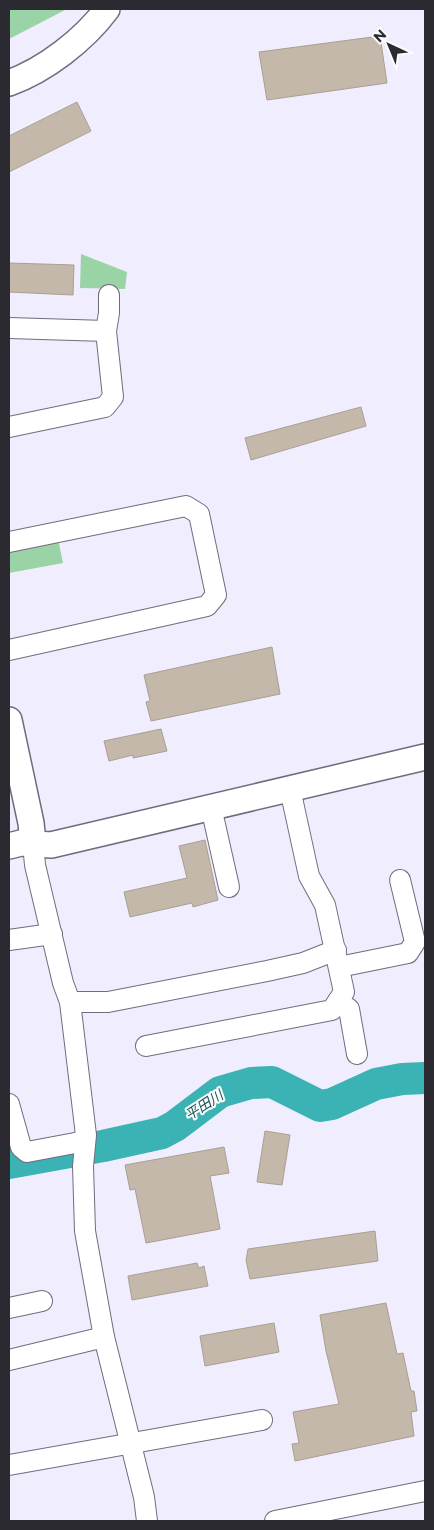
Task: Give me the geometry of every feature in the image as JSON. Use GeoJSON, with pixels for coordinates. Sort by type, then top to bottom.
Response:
{"type":"FeatureCollection","features":[{"type":"Feature","properties":{"kind":"street"},"geometry":{"type":"LineString","coordinates":[[9,83],[42,67],[67,48],[98,20],[106,9]]}},
{"type":"Feature","properties":{"kind":"street"},"geometry":{"type":"LineString","coordinates":[[9,427],[106,408],[113,397],[106,331],[109,295]]}},
{"type":"Feature","properties":{"kind":"street"},"geometry":{"type":"LineString","coordinates":[[9,328],[106,331]]}},
{"type":"Feature","properties":{"kind":"street"},"geometry":{"type":"LineString","coordinates":[[9,542],[186,506],[198,514],[216,595],[207,606],[9,650]]}},
{"type":"Feature","properties":{"kind":"street"},"geometry":{"type":"LineString","coordinates":[[9,720],[32,823],[35,865],[63,982],[70,1002],[84,1147],[85,1232],[104,1337],[144,1497],[147,1521]]}},
{"type":"Feature","properties":{"kind":"street"},"geometry":{"type":"LineString","coordinates":[[9,846],[21,843],[50,844],[425,757]]}},
{"type":"Feature","properties":{"kind":"street"},"geometry":{"type":"LineString","coordinates":[[146,1046],[332,1010],[344,992],[325,905],[309,876],[290,789]]}},
{"type":"Feature","properties":{"kind":"street"},"geometry":{"type":"LineString","coordinates":[[211,807],[229,887]]}},
{"type":"Feature","properties":{"kind":"street"},"geometry":{"type":"LineString","coordinates":[[70,1002],[108,1002],[303,963],[408,953],[415,942],[400,880]]}},
{"type":"Feature","properties":{"kind":"street"},"geometry":{"type":"LineString","coordinates":[[9,940],[52,934]]}},
{"type":"Feature","properties":{"kind":"street"},"geometry":{"type":"LineString","coordinates":[[338,1001],[349,1009],[357,1054]]}},
{"type":"Feature","properties":{"kind":"street"},"geometry":{"type":"LineString","coordinates":[[9,1104],[20,1147],[27,1152],[75,1144],[84,1147]]}},
{"type":"Feature","properties":{"kind":"street"},"geometry":{"type":"LineString","coordinates":[[12,1302],[42,1301]]}},
{"type":"Feature","properties":{"kind":"street"},"geometry":{"type":"LineString","coordinates":[[9,1360],[104,1337]]}},
{"type":"Feature","properties":{"kind":"street"},"geometry":{"type":"LineString","coordinates":[[9,1465],[262,1420]]}},
{"type":"Feature","properties":{"kind":"street"},"geometry":{"type":"LineString","coordinates":[[275,1521],[425,1491]]}},
{"type":"Feature","properties":{"kind":"green space"},"geometry":{"type":"Polygon","coordinates":[[[9,9],[67,9],[9,39],[9,9]]]}},
{"type":"Feature","properties":{"kind":"green space"},"geometry":{"type":"Polygon","coordinates":[[[81,254],[127,272],[125,289],[80,288],[81,254]]]}},
{"type":"Feature","properties":{"kind":"green space"},"geometry":{"type":"Polygon","coordinates":[[[58,539],[63,563],[9,573],[9,549],[58,539]]]}},
{"type":"Feature","properties":{"kind":"building"},"geometry":{"type":"Polygon","coordinates":[[[380,36],[387,83],[267,100],[259,52],[380,36]]]}},
{"type":"Feature","properties":{"kind":"building"},"geometry":{"type":"Polygon","coordinates":[[[77,102],[91,131],[9,172],[9,136],[77,102]]]}},
{"type":"Feature","properties":{"kind":"building"},"geometry":{"type":"Polygon","coordinates":[[[9,263],[74,265],[73,295],[9,292],[9,263]]]}},
{"type":"Feature","properties":{"kind":"building"},"geometry":{"type":"Polygon","coordinates":[[[361,407],[366,426],[251,460],[245,438],[361,407]]]}},
{"type":"Feature","properties":{"kind":"building"},"geometry":{"type":"Polygon","coordinates":[[[272,647],[280,694],[151,721],[146,702],[150,701],[144,675],[272,647]]]}},
{"type":"Feature","properties":{"kind":"building"},"geometry":{"type":"Polygon","coordinates":[[[161,729],[167,751],[133,758],[133,755],[109,761],[104,741],[161,729]]]}},
{"type":"Feature","properties":{"kind":"building"},"geometry":{"type":"Polygon","coordinates":[[[205,840],[218,900],[193,907],[192,903],[130,917],[124,892],[187,878],[179,846],[205,840]]]}},
{"type":"Feature","properties":{"kind":"building"},"geometry":{"type":"Polygon","coordinates":[[[265,1131],[290,1135],[282,1185],[257,1182],[265,1131]]]}},
{"type":"Feature","properties":{"kind":"building"},"geometry":{"type":"Polygon","coordinates":[[[224,1147],[229,1173],[210,1176],[220,1229],[146,1243],[135,1189],[130,1190],[125,1165],[224,1147]]]}},
{"type":"Feature","properties":{"kind":"building"},"geometry":{"type":"Polygon","coordinates":[[[375,1231],[378,1261],[250,1279],[246,1260],[248,1249],[375,1231]]]}},
{"type":"Feature","properties":{"kind":"building"},"geometry":{"type":"Polygon","coordinates":[[[197,1263],[199,1268],[204,1266],[208,1286],[132,1300],[128,1276],[197,1263]]]}},
{"type":"Feature","properties":{"kind":"building"},"geometry":{"type":"Polygon","coordinates":[[[386,1303],[397,1354],[403,1353],[411,1391],[414,1391],[417,1411],[411,1412],[414,1436],[295,1461],[292,1444],[299,1443],[293,1412],[339,1404],[326,1351],[320,1315],[386,1303]]]}},
{"type":"Feature","properties":{"kind":"building"},"geometry":{"type":"Polygon","coordinates":[[[274,1323],[279,1352],[205,1366],[200,1336],[274,1323]]]}},
{"type":"Feature","properties":{"kind":"waterway","name":"平田川"},"geometry":{"type":"LineString","coordinates":[[9,1163],[162,1133],[175,1126],[220,1092],[251,1083],[272,1082],[320,1106],[332,1104],[376,1084],[402,1079],[425,1078]]}}]}
